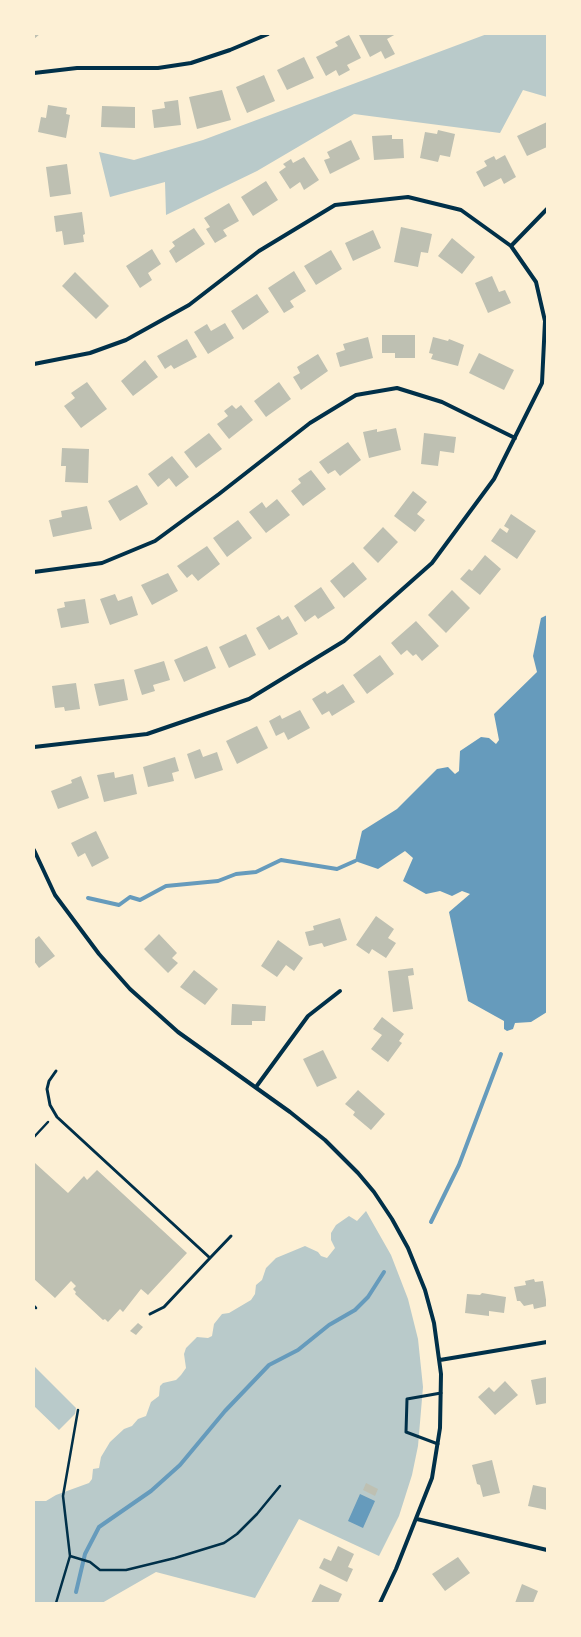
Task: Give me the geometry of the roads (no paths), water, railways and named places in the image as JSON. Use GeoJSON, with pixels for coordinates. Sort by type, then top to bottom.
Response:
{"type":"FeatureCollection","features":[{"type":"Feature","properties":{"kind":"street"},"geometry":{"type":"LineString","coordinates":[[34,73],[76,68],[150,69],[192,63],[230,50],[268,34]]}},
{"type":"Feature","properties":{"kind":"street"},"geometry":{"type":"LineString","coordinates":[[34,364],[90,353],[126,340],[189,305],[259,251],[335,205],[408,197],[461,210],[511,246],[536,282],[545,320],[542,383],[494,479],[432,563],[344,641],[249,699],[147,734],[34,747]]}},
{"type":"Feature","properties":{"kind":"street"},"geometry":{"type":"LineString","coordinates":[[511,246],[547,209]]}},
{"type":"Feature","properties":{"kind":"street"},"geometry":{"type":"LineString","coordinates":[[34,572],[102,563],[155,541],[219,494],[310,423],[356,395],[398,388],[442,402],[514,438]]}},
{"type":"Feature","properties":{"kind":"street"},"geometry":{"type":"LineString","coordinates":[[34,850],[54,895],[99,954],[130,989],[178,1032],[256,1087],[325,1140],[358,1173],[392,1219],[408,1248],[425,1290],[434,1323],[440,1360],[441,1394],[438,1444],[432,1478],[417,1519],[380,1603]]}},
{"type":"Feature","properties":{"kind":"street"},"geometry":{"type":"LineString","coordinates":[[256,1087],[308,1016],[340,991]]}},
{"type":"Feature","properties":{"kind":"street"},"geometry":{"type":"LineString","coordinates":[[440,1360],[547,1342]]}},
{"type":"Feature","properties":{"kind":"street"},"geometry":{"type":"LineString","coordinates":[[417,1519],[547,1550]]}},
{"type":"Feature","properties":{"kind":"lane"},"geometry":{"type":"LineString","coordinates":[[56,1071],[49,1081],[47,1089],[50,1105],[57,1116],[210,1258]]}},
{"type":"Feature","properties":{"kind":"lane"},"geometry":{"type":"LineString","coordinates":[[150,1314],[164,1307],[231,1236]]}},
{"type":"Feature","properties":{"kind":"lane"},"geometry":{"type":"LineString","coordinates":[[438,1444],[406,1432],[407,1399],[441,1394]]}},
{"type":"Feature","properties":{"kind":"water"},"geometry":{"type":"Polygon","coordinates":[[[547,615],[547,1012],[531,1022],[515,1023],[513,1029],[507,1031],[504,1029],[504,1021],[468,1001],[449,912],[470,894],[462,891],[452,896],[440,891],[426,894],[403,881],[413,858],[405,851],[378,869],[355,861],[362,831],[397,809],[437,769],[448,767],[455,774],[459,771],[460,751],[481,737],[489,738],[496,744],[499,740],[494,714],[537,672],[533,656],[541,618],[547,615]]]}},
{"type":"Feature","properties":{"kind":"water"},"geometry":{"type":"Polygon","coordinates":[[[360,1494],[375,1501],[363,1528],[348,1521],[360,1494]]]}},
{"type":"Feature","properties":{"kind":"waterway"},"geometry":{"type":"LineString","coordinates":[[88,898],[119,905],[130,897],[140,900],[166,886],[218,881],[236,874],[256,872],[281,860],[337,869],[355,861]]}},
{"type":"Feature","properties":{"kind":"waterway"},"geometry":{"type":"LineString","coordinates":[[431,1222],[459,1165],[501,1054]]}},
{"type":"Feature","properties":{"kind":"waterway"},"geometry":{"type":"LineString","coordinates":[[76,1592],[85,1554],[99,1527],[151,1491],[180,1465],[225,1411],[269,1365],[298,1350],[329,1325],[355,1310],[368,1297],[384,1272]]}}]}
